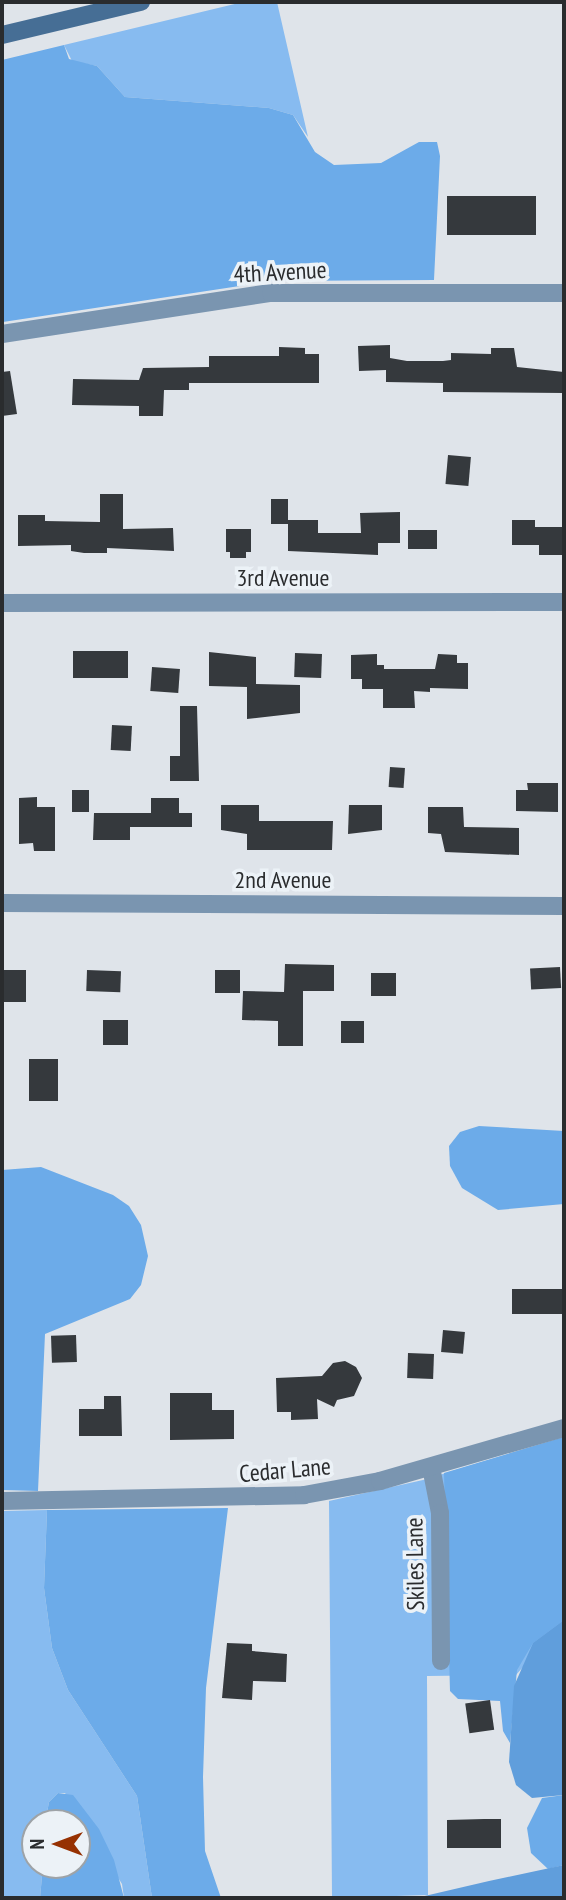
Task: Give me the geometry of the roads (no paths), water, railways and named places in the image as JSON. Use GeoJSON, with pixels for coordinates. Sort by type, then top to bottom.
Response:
{"type":"FeatureCollection","features":[{"type":"Feature","properties":{"kind":"street"},"geometry":{"type":"LineString","coordinates":[[2,35],[141,2]]}},
{"type":"Feature","properties":{"kind":"street","name":"4th Avenue"},"geometry":{"type":"LineString","coordinates":[[2,334],[278,293],[564,293]]}},
{"type":"Feature","properties":{"kind":"street","name":"3rd Avenue"},"geometry":{"type":"LineString","coordinates":[[2,603],[564,602]]}},
{"type":"Feature","properties":{"kind":"street","name":"2nd Avenue"},"geometry":{"type":"LineString","coordinates":[[2,903],[564,906]]}},
{"type":"Feature","properties":{"kind":"street","name":"Cedar Lane"},"geometry":{"type":"LineString","coordinates":[[2,1500],[288,1497],[369,1484],[564,1427]]}},
{"type":"Feature","properties":{"kind":"street","name":"Skiles Lane"},"geometry":{"type":"LineString","coordinates":[[431,1467],[439,1502],[441,1661]]}}]}
